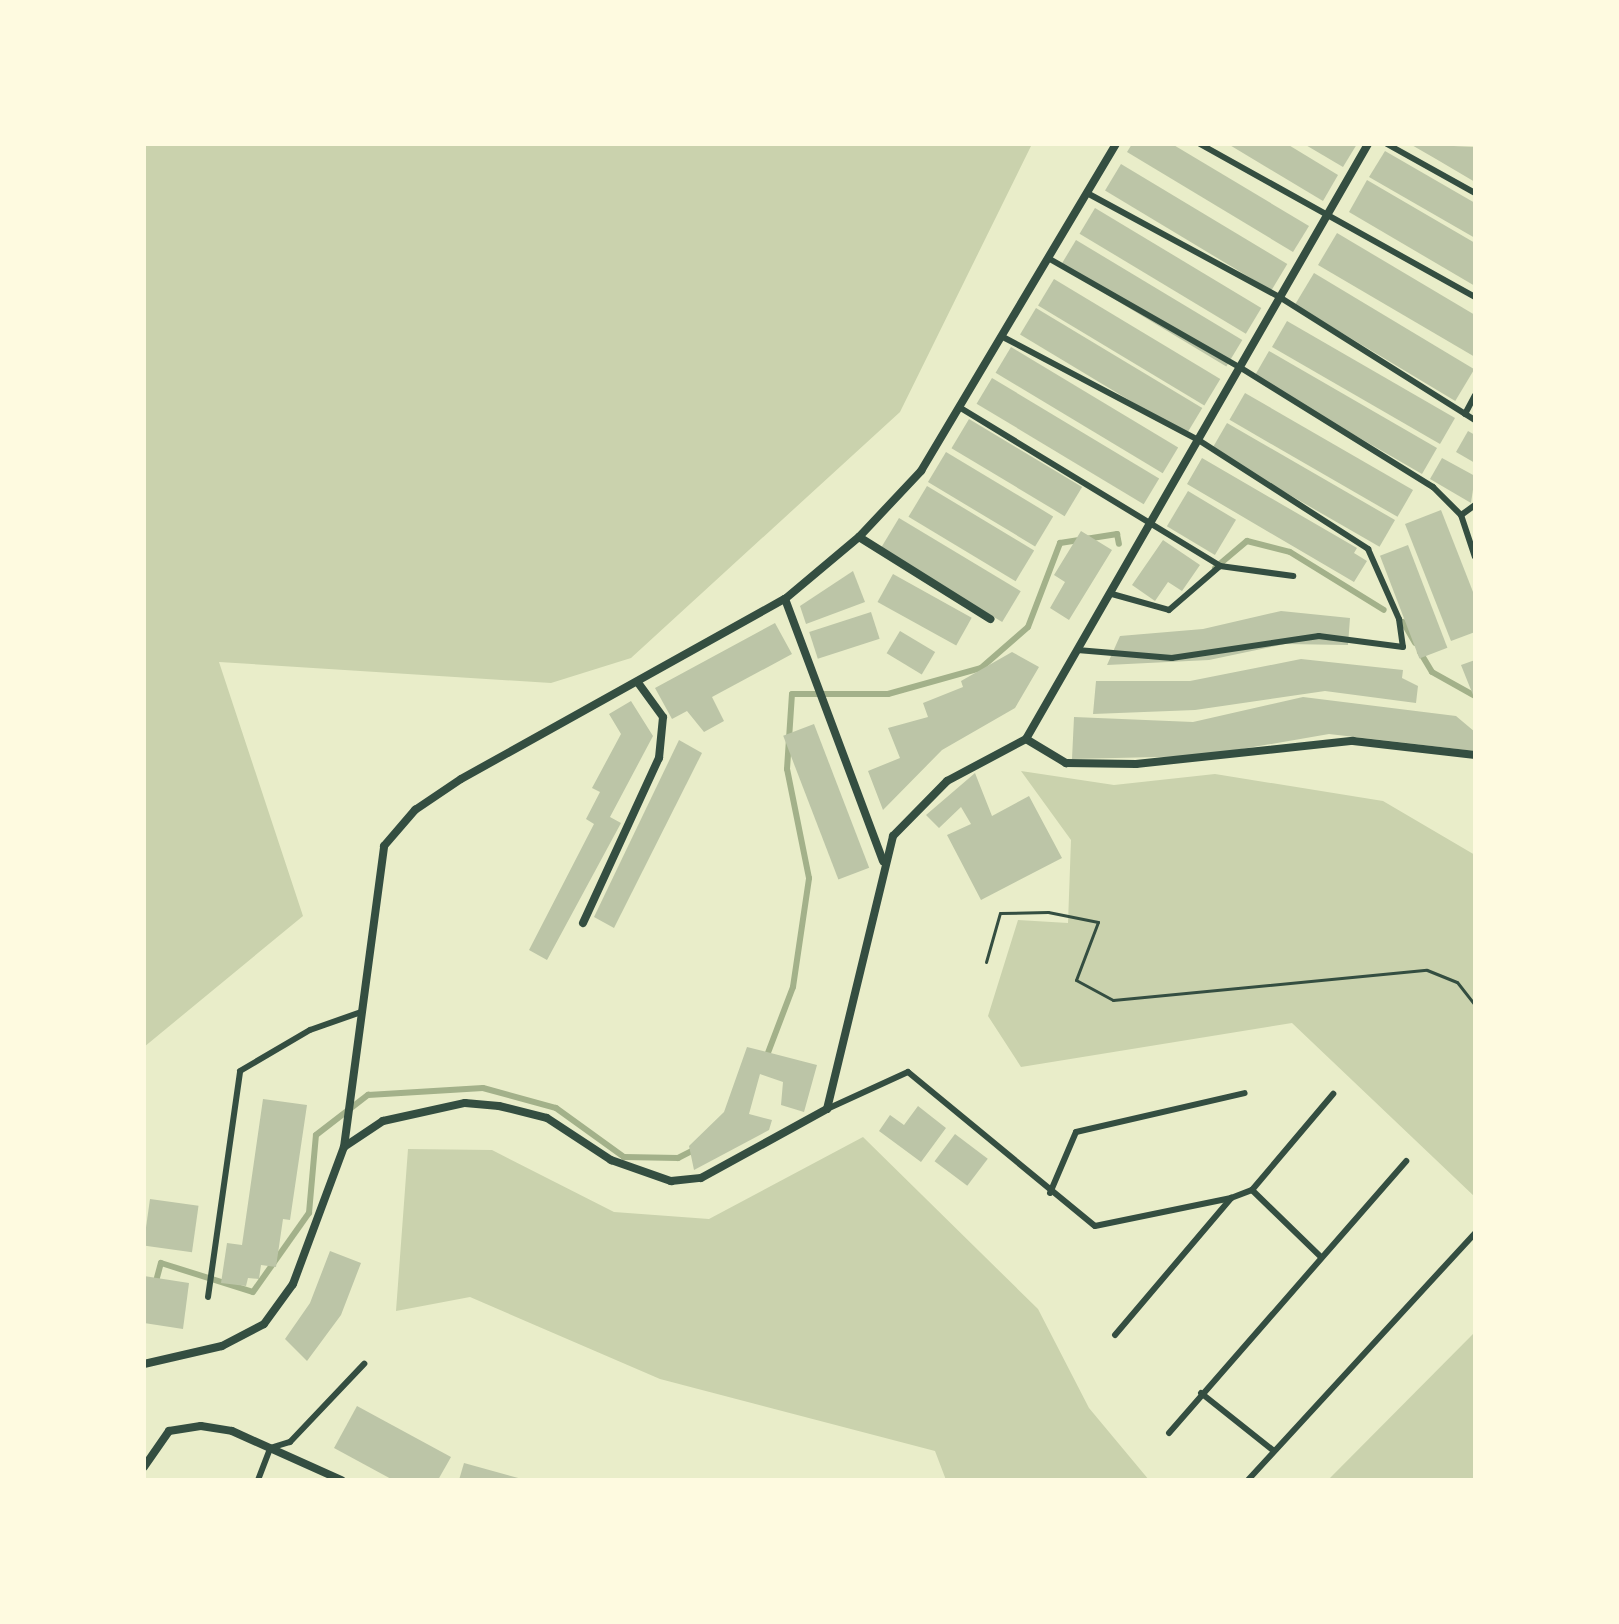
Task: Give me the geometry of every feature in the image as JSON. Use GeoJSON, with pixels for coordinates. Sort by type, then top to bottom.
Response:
{"type":"FeatureCollection","features":[{"type":"Feature","properties":{"kind":"street"},"geometry":{"type":"LineString","coordinates":[[144,1364],[222,1346],[264,1324],[293,1284],[344,1147],[384,846],[415,810],[461,779],[639,684],[785,599],[859,537],[921,471],[1116,144]]}},
{"type":"Feature","properties":{"kind":"street"},"geometry":{"type":"LineString","coordinates":[[344,1147],[383,1121],[465,1103],[499,1106],[547,1118],[611,1160],[671,1181],[701,1178],[827,1109],[883,861],[893,836],[947,781],[1026,739],[1368,144]]}},
{"type":"Feature","properties":{"kind":"street"},"geometry":{"type":"LineString","coordinates":[[859,537],[990,619]]}},
{"type":"Feature","properties":{"kind":"street"},"geometry":{"type":"LineString","coordinates":[[785,599],[814,671],[819,706],[883,861]]}},
{"type":"Feature","properties":{"kind":"street"},"geometry":{"type":"LineString","coordinates":[[583,923],[659,758],[663,717],[639,684]]}},
{"type":"Feature","properties":{"kind":"street"},"geometry":{"type":"LineString","coordinates":[[1026,739],[1066,763],[1136,764],[1353,741],[1475,755]]}},
{"type":"Feature","properties":{"kind":"street"},"geometry":{"type":"LineString","coordinates":[[144,1467],[169,1431],[232,1431],[341,1480]]}},
{"type":"Feature","properties":{"kind":"lane"},"geometry":{"type":"LineString","coordinates":[[1200,144],[1475,297]]}},
{"type":"Feature","properties":{"kind":"lane"},"geometry":{"type":"LineString","coordinates":[[1387,144],[1475,193]]}},
{"type":"Feature","properties":{"kind":"lane"},"geometry":{"type":"LineString","coordinates":[[1087,193],[1281,298],[1475,420]]}},
{"type":"Feature","properties":{"kind":"lane"},"geometry":{"type":"LineString","coordinates":[[1048,258],[1241,368],[1433,487],[1461,515],[1475,557]]}},
{"type":"Feature","properties":{"kind":"lane"},"geometry":{"type":"LineString","coordinates":[[1001,336],[1200,441],[1368,549],[1399,619],[1403,647],[1319,636],[1172,658],[1077,650]]}},
{"type":"Feature","properties":{"kind":"lane"},"geometry":{"type":"LineString","coordinates":[[1465,414],[1475,395]]}},
{"type":"Feature","properties":{"kind":"lane"},"geometry":{"type":"LineString","coordinates":[[959,407],[1220,566],[1293,576]]}},
{"type":"Feature","properties":{"kind":"lane"},"geometry":{"type":"LineString","coordinates":[[1461,515],[1475,505]]}},
{"type":"Feature","properties":{"kind":"lane"},"geometry":{"type":"LineString","coordinates":[[1112,594],[1169,610],[1220,566]]}},
{"type":"Feature","properties":{"kind":"lane"},"geometry":{"type":"LineString","coordinates":[[209,1294],[240,1071],[310,1030],[361,1012]]}},
{"type":"Feature","properties":{"kind":"lane"},"geometry":{"type":"LineString","coordinates":[[827,1109],[908,1072],[1050,1193],[1095,1226],[1231,1198],[1252,1190],[1333,1094]]}},
{"type":"Feature","properties":{"kind":"lane"},"geometry":{"type":"LineString","coordinates":[[1050,1193],[1076,1132],[1245,1093]]}},
{"type":"Feature","properties":{"kind":"lane"},"geometry":{"type":"LineString","coordinates":[[1169,1433],[1406,1161]]}},
{"type":"Feature","properties":{"kind":"lane"},"geometry":{"type":"LineString","coordinates":[[1252,1190],[1321,1257]]}},
{"type":"Feature","properties":{"kind":"lane"},"geometry":{"type":"LineString","coordinates":[[1115,1335],[1231,1198]]}},
{"type":"Feature","properties":{"kind":"lane"},"geometry":{"type":"LineString","coordinates":[[1248,1480],[1475,1233]]}},
{"type":"Feature","properties":{"kind":"lane"},"geometry":{"type":"LineString","coordinates":[[258,1480],[270,1448],[290,1442],[364,1364]]}},
{"type":"Feature","properties":{"kind":"lane"},"geometry":{"type":"LineString","coordinates":[[1201,1393],[1274,1451]]}},
{"type":"Feature","properties":{"kind":"path"},"geometry":{"type":"LineString","coordinates":[[986,962],[1000,913],[1048,912],[1098,922],[1076,980],[1113,1000],[1427,970],[1457,982],[1475,1005]]}},
{"type":"Feature","properties":{"kind":"green space"},"geometry":{"type":"Polygon","coordinates":[[[144,144],[1032,144],[900,412],[631,658],[551,683],[219,662],[303,916],[144,1047],[144,144]]]}},
{"type":"Feature","properties":{"kind":"green space"},"geometry":{"type":"Polygon","coordinates":[[[1021,771],[1114,785],[1215,774],[1383,801],[1475,855],[1475,1197],[1292,1023],[1021,1067],[988,1016],[1018,920],[1068,923],[1071,840],[1021,771]]]}},
{"type":"Feature","properties":{"kind":"green space"},"geometry":{"type":"Polygon","coordinates":[[[863,1137],[1038,1309],[1089,1408],[1149,1480],[946,1480],[935,1451],[660,1379],[470,1297],[396,1311],[408,1149],[492,1150],[614,1212],[709,1219],[863,1137]]]}},
{"type":"Feature","properties":{"kind":"green space"},"geometry":{"type":"Polygon","coordinates":[[[1475,1332],[1475,1480],[1328,1480],[1475,1332]]]}},
{"type":"Feature","properties":{"kind":"building"},"geometry":{"type":"Polygon","coordinates":[[[1132,144],[1172,144],[1309,226],[1293,252],[1127,152],[1132,144]]]}},
{"type":"Feature","properties":{"kind":"building"},"geometry":{"type":"Polygon","coordinates":[[[1228,144],[1287,144],[1338,175],[1323,201],[1228,144]]]}},
{"type":"Feature","properties":{"kind":"building"},"geometry":{"type":"Polygon","coordinates":[[[1304,144],[1357,144],[1343,167],[1304,144]]]}},
{"type":"Feature","properties":{"kind":"building"},"geometry":{"type":"Polygon","coordinates":[[[1410,144],[1475,147],[1475,182],[1436,159],[1410,144]]]}},
{"type":"Feature","properties":{"kind":"building"},"geometry":{"type":"Polygon","coordinates":[[[1385,151],[1475,203],[1475,238],[1369,177],[1385,151]]]}},
{"type":"Feature","properties":{"kind":"building"},"geometry":{"type":"Polygon","coordinates":[[[1121,164],[1287,264],[1271,290],[1105,191],[1121,164]]]}},
{"type":"Feature","properties":{"kind":"building"},"geometry":{"type":"Polygon","coordinates":[[[1367,180],[1475,243],[1475,286],[1349,212],[1367,180]]]}},
{"type":"Feature","properties":{"kind":"building"},"geometry":{"type":"Polygon","coordinates":[[[1095,208],[1261,308],[1246,334],[1080,234],[1095,208]]]}},
{"type":"Feature","properties":{"kind":"building"},"geometry":{"type":"Polygon","coordinates":[[[1337,233],[1475,315],[1475,357],[1318,265],[1337,233]]]}},
{"type":"Feature","properties":{"kind":"building"},"geometry":{"type":"Polygon","coordinates":[[[1076,240],[1242,340],[1226,366],[1060,267],[1076,240]]]}},
{"type":"Feature","properties":{"kind":"building"},"geometry":{"type":"Polygon","coordinates":[[[1314,273],[1474,369],[1455,401],[1295,305],[1314,273]]]}},
{"type":"Feature","properties":{"kind":"building"},"geometry":{"type":"Polygon","coordinates":[[[1054,279],[1220,379],[1204,405],[1038,306],[1054,279]]]}},
{"type":"Feature","properties":{"kind":"building"},"geometry":{"type":"Polygon","coordinates":[[[1036,308],[1202,408],[1186,434],[1020,335],[1036,308]]]}},
{"type":"Feature","properties":{"kind":"building"},"geometry":{"type":"Polygon","coordinates":[[[1287,321],[1455,418],[1440,444],[1272,347],[1287,321]]]}},
{"type":"Feature","properties":{"kind":"building"},"geometry":{"type":"Polygon","coordinates":[[[1011,347],[1178,447],[1163,473],[996,373],[1011,347]]]}},
{"type":"Feature","properties":{"kind":"building"},"geometry":{"type":"Polygon","coordinates":[[[1269,351],[1437,448],[1422,474],[1254,377],[1269,351]]]}},
{"type":"Feature","properties":{"kind":"building"},"geometry":{"type":"Polygon","coordinates":[[[992,378],[1159,478],[1144,504],[977,404],[992,378]]]}},
{"type":"Feature","properties":{"kind":"building"},"geometry":{"type":"Polygon","coordinates":[[[1245,393],[1413,490],[1398,517],[1230,420],[1245,393]]]}},
{"type":"Feature","properties":{"kind":"building"},"geometry":{"type":"Polygon","coordinates":[[[969,419],[1082,487],[1065,516],[951,448],[969,419]]]}},
{"type":"Feature","properties":{"kind":"building"},"geometry":{"type":"Polygon","coordinates":[[[1227,423],[1395,520],[1380,547],[1212,450],[1227,423]]]}},
{"type":"Feature","properties":{"kind":"building"},"geometry":{"type":"Polygon","coordinates":[[[1468,431],[1475,435],[1475,463],[1456,452],[1468,431]]]}},
{"type":"Feature","properties":{"kind":"building"},"geometry":{"type":"Polygon","coordinates":[[[946,452],[1053,516],[1035,546],[928,482],[946,452]]]}},
{"type":"Feature","properties":{"kind":"building"},"geometry":{"type":"Polygon","coordinates":[[[1202,458],[1357,548],[1354,553],[1367,561],[1354,582],[1187,484],[1202,458]]]}},
{"type":"Feature","properties":{"kind":"building"},"geometry":{"type":"Polygon","coordinates":[[[1442,458],[1475,476],[1471,503],[1430,479],[1442,458]]]}},
{"type":"Feature","properties":{"kind":"building"},"geometry":{"type":"Polygon","coordinates":[[[927,486],[1034,550],[1016,581],[908,517],[927,486]]]}},
{"type":"Feature","properties":{"kind":"building"},"geometry":{"type":"Polygon","coordinates":[[[1188,491],[1236,520],[1215,555],[1167,526],[1188,491]]]}},
{"type":"Feature","properties":{"kind":"building"},"geometry":{"type":"Polygon","coordinates":[[[1441,510],[1475,597],[1475,632],[1451,641],[1405,524],[1441,510]]]}},
{"type":"Feature","properties":{"kind":"building"},"geometry":{"type":"Polygon","coordinates":[[[899,518],[1021,591],[1002,622],[880,549],[899,518]]]}},
{"type":"Feature","properties":{"kind":"building"},"geometry":{"type":"Polygon","coordinates":[[[1081,531],[1112,550],[1069,620],[1050,608],[1065,582],[1054,575],[1081,531]]]}},
{"type":"Feature","properties":{"kind":"building"},"geometry":{"type":"Polygon","coordinates":[[[1163,540],[1200,565],[1182,591],[1168,582],[1155,601],[1132,585],[1163,540]]]}},
{"type":"Feature","properties":{"kind":"building"},"geometry":{"type":"Polygon","coordinates":[[[1408,545],[1447,648],[1419,658],[1380,556],[1408,545]]]}},
{"type":"Feature","properties":{"kind":"building"},"geometry":{"type":"Polygon","coordinates":[[[853,571],[865,602],[806,624],[800,606],[853,571]]]}},
{"type":"Feature","properties":{"kind":"building"},"geometry":{"type":"Polygon","coordinates":[[[893,574],[972,618],[956,646],[877,602],[893,574]]]}},
{"type":"Feature","properties":{"kind":"building"},"geometry":{"type":"Polygon","coordinates":[[[1281,611],[1350,618],[1348,645],[1285,644],[1209,660],[1107,665],[1120,636],[1203,629],[1281,611]]]}},
{"type":"Feature","properties":{"kind":"building"},"geometry":{"type":"Polygon","coordinates":[[[871,612],[880,639],[818,659],[809,632],[871,612]]]}},
{"type":"Feature","properties":{"kind":"building"},"geometry":{"type":"Polygon","coordinates":[[[775,623],[792,654],[712,697],[724,721],[704,732],[687,711],[672,719],[655,688],[775,623]]]}},
{"type":"Feature","properties":{"kind":"building"},"geometry":{"type":"Polygon","coordinates":[[[900,631],[935,652],[922,674],[887,653],[900,631]]]}},
{"type":"Feature","properties":{"kind":"building"},"geometry":{"type":"Polygon","coordinates":[[[1012,652],[1039,667],[1015,708],[942,750],[883,810],[868,771],[900,758],[888,728],[928,717],[923,703],[963,687],[961,681],[1012,652]]]}},
{"type":"Feature","properties":{"kind":"building"},"geometry":{"type":"Polygon","coordinates":[[[1301,659],[1403,670],[1402,678],[1418,686],[1416,703],[1325,691],[1195,710],[1093,714],[1096,681],[1190,681],[1301,659]]]}},
{"type":"Feature","properties":{"kind":"building"},"geometry":{"type":"Polygon","coordinates":[[[1475,660],[1475,700],[1461,665],[1475,660]]]}},
{"type":"Feature","properties":{"kind":"building"},"geometry":{"type":"Polygon","coordinates":[[[1303,697],[1456,716],[1475,732],[1475,751],[1329,734],[1201,756],[1072,759],[1074,717],[1193,722],[1303,697]]]}},
{"type":"Feature","properties":{"kind":"building"},"geometry":{"type":"Polygon","coordinates":[[[631,701],[653,736],[610,817],[621,823],[547,960],[529,950],[594,824],[586,819],[600,792],[592,788],[621,734],[609,714],[631,701]]]}},
{"type":"Feature","properties":{"kind":"building"},"geometry":{"type":"Polygon","coordinates":[[[814,724],[869,868],[838,880],[783,736],[814,724]]]}},
{"type":"Feature","properties":{"kind":"building"},"geometry":{"type":"Polygon","coordinates":[[[679,740],[702,753],[614,928],[594,917],[679,740]]]}},
{"type":"Feature","properties":{"kind":"building"},"geometry":{"type":"Polygon","coordinates":[[[975,773],[992,816],[1029,796],[1062,858],[981,900],[947,835],[971,824],[961,807],[939,828],[926,815],[975,773]]]}},
{"type":"Feature","properties":{"kind":"building"},"geometry":{"type":"Polygon","coordinates":[[[747,1047],[817,1065],[804,1112],[781,1105],[783,1082],[760,1074],[749,1114],[772,1120],[769,1130],[694,1170],[689,1146],[724,1112],[747,1047]]]}},
{"type":"Feature","properties":{"kind":"building"},"geometry":{"type":"Polygon","coordinates":[[[263,1099],[307,1105],[290,1220],[283,1219],[276,1267],[261,1265],[259,1279],[248,1278],[246,1286],[221,1283],[227,1243],[242,1245],[263,1099]]]}},
{"type":"Feature","properties":{"kind":"building"},"geometry":{"type":"Polygon","coordinates":[[[918,1106],[946,1128],[921,1162],[879,1131],[890,1115],[904,1125],[918,1106]]]}},
{"type":"Feature","properties":{"kind":"building"},"geometry":{"type":"Polygon","coordinates":[[[955,1134],[988,1159],[967,1186],[935,1161],[955,1134]]]}},
{"type":"Feature","properties":{"kind":"building"},"geometry":{"type":"Polygon","coordinates":[[[150,1199],[199,1206],[192,1252],[144,1246],[150,1199]]]}},
{"type":"Feature","properties":{"kind":"building"},"geometry":{"type":"Polygon","coordinates":[[[330,1251],[361,1263],[341,1315],[307,1361],[285,1339],[310,1303],[330,1251]]]}},
{"type":"Feature","properties":{"kind":"building"},"geometry":{"type":"Polygon","coordinates":[[[144,1276],[189,1283],[183,1329],[144,1323],[144,1276]]]}},
{"type":"Feature","properties":{"kind":"building"},"geometry":{"type":"Polygon","coordinates":[[[357,1406],[451,1457],[438,1480],[393,1480],[334,1448],[357,1406]]]}},
{"type":"Feature","properties":{"kind":"building"},"geometry":{"type":"Polygon","coordinates":[[[464,1463],[522,1479],[459,1480],[464,1463]]]}},
{"type":"Feature","properties":{"kind":"waterway"},"geometry":{"type":"LineString","coordinates":[[766,1058],[793,987],[809,878],[787,769],[792,694],[888,694],[981,668],[1028,627],[1060,543],[1117,534],[1119,544]]}},
{"type":"Feature","properties":{"kind":"waterway"},"geometry":{"type":"LineString","coordinates":[[1215,568],[1247,541],[1290,552],[1384,610]]}},
{"type":"Feature","properties":{"kind":"waterway"},"geometry":{"type":"LineString","coordinates":[[1403,622],[1415,643]]}},
{"type":"Feature","properties":{"kind":"waterway"},"geometry":{"type":"LineString","coordinates":[[1420,652],[1432,672],[1475,696]]}},
{"type":"Feature","properties":{"kind":"waterway"},"geometry":{"type":"LineString","coordinates":[[155,1285],[161,1263],[253,1292],[309,1213],[316,1135],[368,1095],[483,1088],[556,1108],[624,1157],[678,1158],[696,1149]]}}]}
